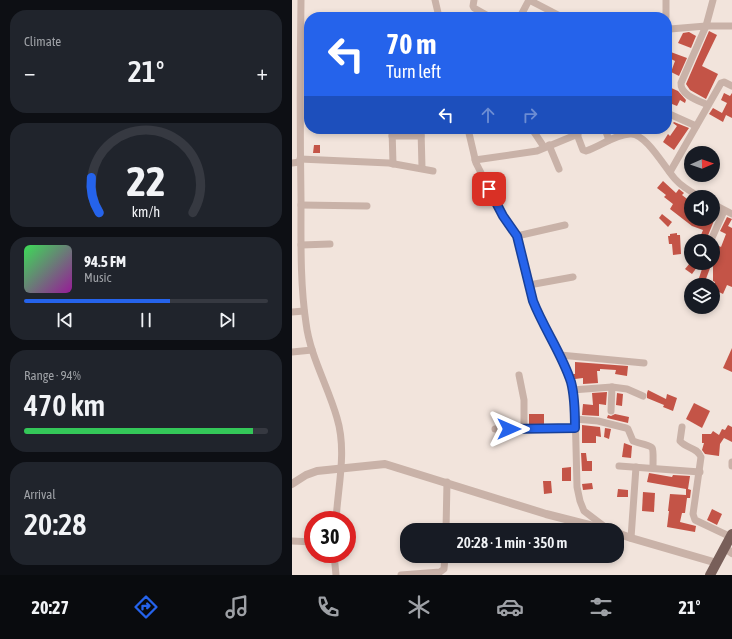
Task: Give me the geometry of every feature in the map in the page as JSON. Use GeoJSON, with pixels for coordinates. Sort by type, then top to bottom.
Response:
{"type":"FeatureCollection","features":[{"type":"Feature","properties":{"kind":"main road"},"geometry":{"type":"LineString","coordinates":[[710,575],[717,563],[729,551],[731,536]]}},
{"type":"Feature","properties":{"kind":"street"},"geometry":{"type":"LineString","coordinates":[[301,0],[300,160],[301,245],[304,311],[309,342],[337,418],[341,445],[341,468],[337,511]]}},
{"type":"Feature","properties":{"kind":"street"},"geometry":{"type":"LineString","coordinates":[[435,0],[438,12]]}},
{"type":"Feature","properties":{"kind":"street"},"geometry":{"type":"LineString","coordinates":[[474,0],[474,8],[481,12]]}},
{"type":"Feature","properties":{"kind":"street"},"geometry":{"type":"LineString","coordinates":[[523,12],[529,0],[549,12]]}},
{"type":"Feature","properties":{"kind":"street"},"geometry":{"type":"LineString","coordinates":[[666,0],[666,12]]}},
{"type":"Feature","properties":{"kind":"street"},"geometry":{"type":"LineString","coordinates":[[708,106],[685,94],[680,87],[680,83],[706,26],[713,0]]}},
{"type":"Feature","properties":{"kind":"street"},"geometry":{"type":"LineString","coordinates":[[672,29],[706,26],[732,26]]}},
{"type":"Feature","properties":{"kind":"street"},"geometry":{"type":"LineString","coordinates":[[670,172],[721,83],[725,82],[732,86]]}},
{"type":"Feature","properties":{"kind":"street"},"geometry":{"type":"LineString","coordinates":[[672,115],[696,126]]}},
{"type":"Feature","properties":{"kind":"street"},"geometry":{"type":"LineString","coordinates":[[392,134],[393,164]]}},
{"type":"Feature","properties":{"kind":"street"},"geometry":{"type":"LineString","coordinates":[[421,134],[422,168]]}},
{"type":"Feature","properties":{"kind":"street"},"geometry":{"type":"LineString","coordinates":[[469,134],[475,160],[503,216],[517,236],[536,310],[560,356],[572,390],[575,419],[577,487],[584,512],[599,523]]}},
{"type":"Feature","properties":{"kind":"street"},"geometry":{"type":"LineString","coordinates":[[536,134],[546,146],[559,169]]}},
{"type":"Feature","properties":{"kind":"street"},"geometry":{"type":"LineString","coordinates":[[475,160],[537,150],[570,134]]}},
{"type":"Feature","properties":{"kind":"street"},"geometry":{"type":"LineString","coordinates":[[577,134],[584,151],[589,151],[619,134]]}},
{"type":"Feature","properties":{"kind":"street"},"geometry":{"type":"LineString","coordinates":[[607,134],[609,140]]}},
{"type":"Feature","properties":{"kind":"street"},"geometry":{"type":"LineString","coordinates":[[630,134],[638,135],[661,160],[674,179],[687,190]]}},
{"type":"Feature","properties":{"kind":"street"},"geometry":{"type":"LineString","coordinates":[[292,163],[300,160],[393,164],[433,171]]}},
{"type":"Feature","properties":{"kind":"street"},"geometry":{"type":"LineString","coordinates":[[301,205],[367,206]]}},
{"type":"Feature","properties":{"kind":"street"},"geometry":{"type":"LineString","coordinates":[[720,208],[732,214]]}},
{"type":"Feature","properties":{"kind":"street"},"geometry":{"type":"LineString","coordinates":[[714,234],[724,211]]}},
{"type":"Feature","properties":{"kind":"street"},"geometry":{"type":"LineString","coordinates":[[517,236],[565,225]]}},
{"type":"Feature","properties":{"kind":"street"},"geometry":{"type":"LineString","coordinates":[[301,245],[330,244]]}},
{"type":"Feature","properties":{"kind":"street"},"geometry":{"type":"LineString","coordinates":[[529,285],[573,277]]}},
{"type":"Feature","properties":{"kind":"street"},"geometry":{"type":"LineString","coordinates":[[292,312],[304,311]]}},
{"type":"Feature","properties":{"kind":"street"},"geometry":{"type":"LineString","coordinates":[[292,352],[312,350]]}},
{"type":"Feature","properties":{"kind":"street"},"geometry":{"type":"LineString","coordinates":[[560,356],[644,363]]}},
{"type":"Feature","properties":{"kind":"street"},"geometry":{"type":"LineString","coordinates":[[519,375],[524,400],[524,428]]}},
{"type":"Feature","properties":{"kind":"street"},"geometry":{"type":"LineString","coordinates":[[572,390],[612,388],[627,389],[643,396]]}},
{"type":"Feature","properties":{"kind":"street"},"geometry":{"type":"LineString","coordinates":[[611,411],[612,388]]}},
{"type":"Feature","properties":{"kind":"street"},"geometry":{"type":"LineString","coordinates":[[575,419],[598,421],[628,429],[632,440],[653,448],[653,468]]}},
{"type":"Feature","properties":{"kind":"street"},"geometry":{"type":"LineString","coordinates":[[682,427],[680,441],[686,446],[697,450],[701,457],[693,514],[695,520],[731,536]]}},
{"type":"Feature","properties":{"kind":"street"},"geometry":{"type":"LineString","coordinates":[[495,429],[575,428]]}},
{"type":"Feature","properties":{"kind":"street"},"geometry":{"type":"LineString","coordinates":[[292,484],[312,472],[385,464],[546,514],[581,523]]}},
{"type":"Feature","properties":{"kind":"street"},"geometry":{"type":"LineString","coordinates":[[619,466],[700,472]]}},
{"type":"Feature","properties":{"kind":"street"},"geometry":{"type":"LineString","coordinates":[[631,538],[636,467]]}},
{"type":"Feature","properties":{"kind":"street"},"geometry":{"type":"LineString","coordinates":[[446,523],[447,482]]}},
{"type":"Feature","properties":{"kind":"street"},"geometry":{"type":"LineString","coordinates":[[624,536],[717,563]]}},
{"type":"Feature","properties":{"kind":"street"},"geometry":{"type":"LineString","coordinates":[[292,541],[304,542]]}},
{"type":"Feature","properties":{"kind":"street"},"geometry":{"type":"LineString","coordinates":[[335,563],[336,575]]}},
{"type":"Feature","properties":{"kind":"street"},"geometry":{"type":"LineString","coordinates":[[401,575],[440,572],[444,570],[444,563]]}},
{"type":"Feature","properties":{"kind":"building"},"geometry":{"type":"Polygon","coordinates":[[[709,31],[717,35],[702,66],[718,74],[706,99],[690,90],[686,84],[709,31]]]}},
{"type":"Feature","properties":{"kind":"building"},"geometry":{"type":"Polygon","coordinates":[[[689,32],[696,36],[691,48],[678,43],[683,33],[689,32]]]}},
{"type":"Feature","properties":{"kind":"building"},"geometry":{"type":"Polygon","coordinates":[[[672,52],[687,58],[679,76],[672,72],[675,61],[672,60],[672,52]]]}},
{"type":"Feature","properties":{"kind":"building"},"geometry":{"type":"Polygon","coordinates":[[[672,88],[678,91],[686,100],[685,103],[680,100],[677,106],[672,104],[672,88]]]}},
{"type":"Feature","properties":{"kind":"building"},"geometry":{"type":"Polygon","coordinates":[[[724,93],[730,96],[732,93],[732,118],[726,115],[723,122],[709,114],[713,108],[722,113],[727,103],[721,100],[724,93]]]}},
{"type":"Feature","properties":{"kind":"building"},"geometry":{"type":"Polygon","coordinates":[[[674,122],[689,128],[674,150],[663,142],[668,134],[670,136],[672,134],[677,126],[673,123],[674,122]]]}},
{"type":"Feature","properties":{"kind":"building"},"geometry":{"type":"Polygon","coordinates":[[[314,145],[320,145],[320,153],[313,153],[314,145]]]}},
{"type":"Feature","properties":{"kind":"building"},"geometry":{"type":"Polygon","coordinates":[[[663,181],[676,193],[679,189],[684,193],[682,195],[684,197],[684,220],[670,209],[673,204],[664,197],[666,195],[657,188],[663,181]]]}},
{"type":"Feature","properties":{"kind":"building"},"geometry":{"type":"Polygon","coordinates":[[[662,214],[672,222],[668,227],[659,218],[662,214]]]}},
{"type":"Feature","properties":{"kind":"building"},"geometry":{"type":"Polygon","coordinates":[[[727,217],[732,219],[728,226],[732,228],[732,287],[727,285],[723,294],[720,292],[720,278],[713,278],[713,270],[720,270],[720,246],[726,234],[720,231],[727,217]]]}},
{"type":"Feature","properties":{"kind":"building"},"geometry":{"type":"Polygon","coordinates":[[[692,226],[712,226],[709,234],[701,234],[703,230],[692,226]]]}},
{"type":"Feature","properties":{"kind":"building"},"geometry":{"type":"Polygon","coordinates":[[[677,233],[677,235],[680,235],[681,254],[673,255],[672,244],[669,244],[668,236],[670,236],[670,234],[677,233]]]}},
{"type":"Feature","properties":{"kind":"building"},"geometry":{"type":"Polygon","coordinates":[[[686,270],[695,270],[692,274],[686,270]]]}},
{"type":"Feature","properties":{"kind":"building"},"geometry":{"type":"Polygon","coordinates":[[[702,270],[709,270],[706,278],[699,278],[702,270]]]}},
{"type":"Feature","properties":{"kind":"building"},"geometry":{"type":"Polygon","coordinates":[[[732,348],[732,372],[723,368],[732,348]]]}},
{"type":"Feature","properties":{"kind":"building"},"geometry":{"type":"Polygon","coordinates":[[[575,362],[628,366],[627,376],[615,374],[616,370],[600,369],[600,371],[597,371],[598,383],[583,384],[583,378],[575,379],[573,374],[575,374],[575,362]]]}},
{"type":"Feature","properties":{"kind":"building"},"geometry":{"type":"Polygon","coordinates":[[[648,390],[666,399],[667,394],[677,398],[673,411],[663,407],[664,405],[647,398],[648,390]]]}},
{"type":"Feature","properties":{"kind":"building"},"geometry":{"type":"Polygon","coordinates":[[[607,392],[606,405],[599,404],[599,416],[582,415],[583,404],[593,405],[592,393],[607,392]]]}},
{"type":"Feature","properties":{"kind":"building"},"geometry":{"type":"Polygon","coordinates":[[[617,393],[623,394],[622,406],[616,405],[617,393]]]}},
{"type":"Feature","properties":{"kind":"building"},"geometry":{"type":"Polygon","coordinates":[[[694,403],[710,411],[702,428],[686,419],[694,403]]]}},
{"type":"Feature","properties":{"kind":"building"},"geometry":{"type":"Polygon","coordinates":[[[529,414],[544,414],[544,424],[529,424],[529,414]]]}},
{"type":"Feature","properties":{"kind":"building"},"geometry":{"type":"Polygon","coordinates":[[[615,414],[629,417],[628,423],[607,418],[608,415],[611,416],[615,414]]]}},
{"type":"Feature","properties":{"kind":"building"},"geometry":{"type":"Polygon","coordinates":[[[582,425],[600,427],[601,437],[596,436],[596,443],[582,443],[582,425]]]}},
{"type":"Feature","properties":{"kind":"building"},"geometry":{"type":"Polygon","coordinates":[[[728,425],[732,427],[732,442],[724,438],[720,444],[719,456],[705,454],[702,450],[704,443],[702,443],[702,434],[711,434],[713,431],[719,435],[722,429],[725,430],[728,425]]]}},
{"type":"Feature","properties":{"kind":"building"},"geometry":{"type":"Polygon","coordinates":[[[605,428],[611,429],[609,439],[604,437],[605,428]]]}},
{"type":"Feature","properties":{"kind":"building"},"geometry":{"type":"Polygon","coordinates":[[[624,443],[632,446],[631,458],[622,457],[624,443]]]}},
{"type":"Feature","properties":{"kind":"building"},"geometry":{"type":"Polygon","coordinates":[[[581,453],[586,453],[587,461],[592,461],[592,471],[582,471],[581,453]]]}},
{"type":"Feature","properties":{"kind":"building"},"geometry":{"type":"Polygon","coordinates":[[[571,467],[571,481],[562,481],[562,468],[571,467]]]}},
{"type":"Feature","properties":{"kind":"building"},"geometry":{"type":"Polygon","coordinates":[[[649,473],[672,477],[673,475],[690,476],[688,489],[691,490],[690,498],[687,498],[685,513],[682,513],[680,522],[696,526],[695,532],[667,527],[670,494],[686,495],[686,489],[647,482],[649,473]]]}},
{"type":"Feature","properties":{"kind":"building"},"geometry":{"type":"Polygon","coordinates":[[[543,481],[551,481],[552,493],[544,494],[543,481]]]}},
{"type":"Feature","properties":{"kind":"building"},"geometry":{"type":"Polygon","coordinates":[[[592,483],[593,489],[583,490],[582,484],[592,483]]]}},
{"type":"Feature","properties":{"kind":"building"},"geometry":{"type":"Polygon","coordinates":[[[618,489],[628,490],[628,497],[617,497],[618,489]]]}},
{"type":"Feature","properties":{"kind":"building"},"geometry":{"type":"Polygon","coordinates":[[[643,492],[655,493],[654,512],[642,511],[643,492]]]}},
{"type":"Feature","properties":{"kind":"building"},"geometry":{"type":"Polygon","coordinates":[[[712,509],[722,514],[717,525],[707,520],[712,509]]]}},
{"type":"Feature","properties":{"kind":"route"},"geometry":{"type":"LineString","coordinates":[[489,189],[503,216],[517,236],[536,310],[560,356],[571,382],[575,406],[575,428],[509,429]]}}]}
